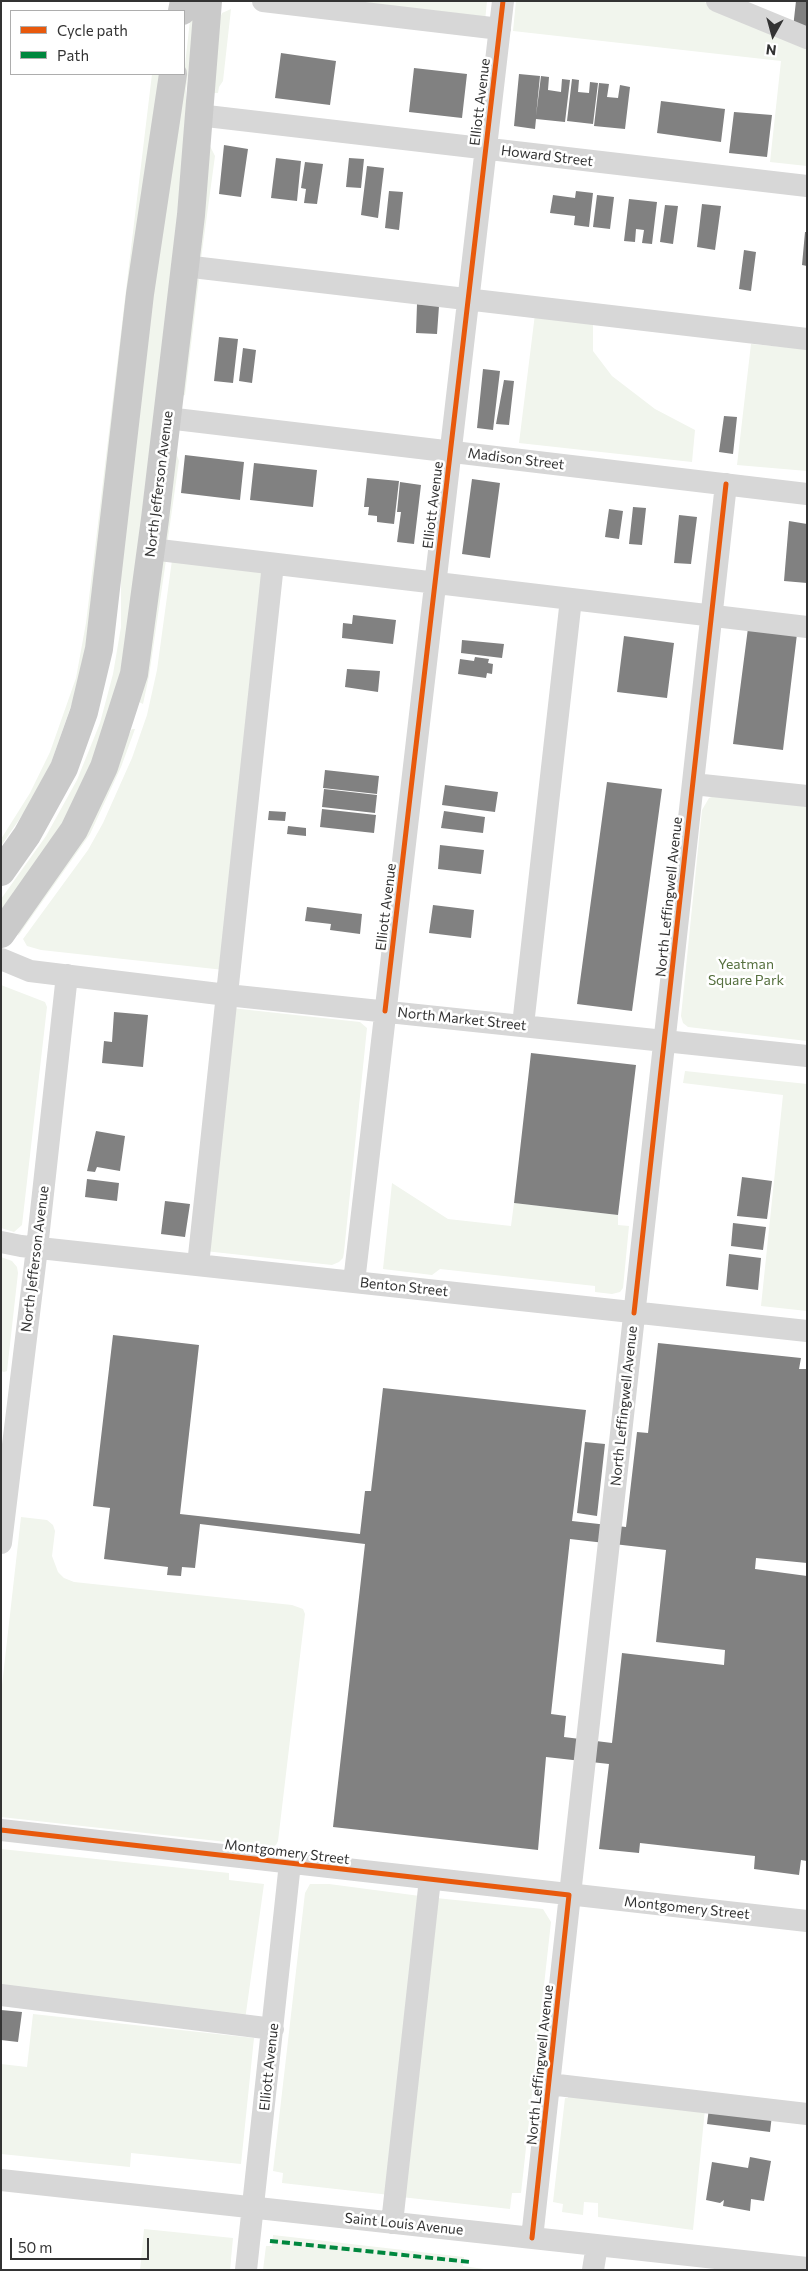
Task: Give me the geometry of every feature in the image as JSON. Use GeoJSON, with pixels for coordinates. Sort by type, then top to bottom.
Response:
{"type":"FeatureCollection","features":[{"type":"Feature","properties":{"kind":"main road","name":"North Jefferson Avenue"},"geometry":{"type":"LineString","coordinates":[[1,934],[74,830],[104,767],[134,674],[151,550],[184,266],[208,1]]}},
{"type":"Feature","properties":{"kind":"main road"},"geometry":{"type":"LineString","coordinates":[[1,872],[27,835],[64,768],[84,712],[96,664],[103,624],[140,294],[173,75]]}},
{"type":"Feature","properties":{"kind":"street"},"geometry":{"type":"LineString","coordinates":[[263,1],[500,29]]}},
{"type":"Feature","properties":{"kind":"street","name":"Elliott Avenue"},"geometry":{"type":"LineString","coordinates":[[354,1282],[503,1]]}},
{"type":"Feature","properties":{"kind":"street"},"geometry":{"type":"LineString","coordinates":[[717,1],[807,38]]}},
{"type":"Feature","properties":{"kind":"street","name":"Howard Street"},"geometry":{"type":"LineString","coordinates":[[198,115],[807,186]]}},
{"type":"Feature","properties":{"kind":"street"},"geometry":{"type":"LineString","coordinates":[[184,266],[807,339]]}},
{"type":"Feature","properties":{"kind":"street","name":"Madison Street"},"geometry":{"type":"LineString","coordinates":[[166,418],[807,494]]}},
{"type":"Feature","properties":{"kind":"street","name":"North Leffingwell Avenue"},"geometry":{"type":"LineString","coordinates":[[532,2238],[726,484]]}},
{"type":"Feature","properties":{"kind":"street"},"geometry":{"type":"LineString","coordinates":[[151,550],[807,627]]}},
{"type":"Feature","properties":{"kind":"street"},"geometry":{"type":"LineString","coordinates":[[198,1265],[274,564]]}},
{"type":"Feature","properties":{"kind":"street"},"geometry":{"type":"LineString","coordinates":[[523,1025],[572,599]]}},
{"type":"Feature","properties":{"kind":"street"},"geometry":{"type":"LineString","coordinates":[[693,784],[807,796]]}},
{"type":"Feature","properties":{"kind":"street","name":"North Market Street"},"geometry":{"type":"LineString","coordinates":[[1,959],[30,971],[227,995],[807,1056]]}},
{"type":"Feature","properties":{"kind":"street","name":"North Jefferson Avenue"},"geometry":{"type":"LineString","coordinates":[[1,1543],[10,1383],[37,1248],[67,975]]}},
{"type":"Feature","properties":{"kind":"street","name":"Benton Street"},"geometry":{"type":"LineString","coordinates":[[1,1242],[37,1248],[807,1332]]}},
{"type":"Feature","properties":{"kind":"street","name":"Montgomery Street"},"geometry":{"type":"LineString","coordinates":[[1,1830],[430,1880],[807,1921]]}},
{"type":"Feature","properties":{"kind":"street","name":"Elliott Avenue"},"geometry":{"type":"LineString","coordinates":[[246,2270],[290,1863]]}},
{"type":"Feature","properties":{"kind":"street"},"geometry":{"type":"LineString","coordinates":[[392,2223],[430,1880]]}},
{"type":"Feature","properties":{"kind":"street"},"geometry":{"type":"LineString","coordinates":[[1,1994],[273,2029]]}},
{"type":"Feature","properties":{"kind":"street"},"geometry":{"type":"LineString","coordinates":[[549,2084],[807,2114]]}},
{"type":"Feature","properties":{"kind":"street","name":"Saint Louis Avenue"},"geometry":{"type":"LineString","coordinates":[[1,2180],[807,2268]]}},
{"type":"Feature","properties":{"kind":"street"},"geometry":{"type":"LineString","coordinates":[[593,2270],[597,2245]]}},
{"type":"Feature","properties":{"kind":"green space"},"geometry":{"type":"Polygon","coordinates":[[[323,1],[487,1],[485,21],[323,1]]]}},
{"type":"Feature","properties":{"kind":"green space"},"geometry":{"type":"Polygon","coordinates":[[[516,1],[702,1],[807,46],[807,166],[770,162],[781,61],[513,31],[516,1]]]}},
{"type":"Feature","properties":{"kind":"green space"},"geometry":{"type":"Polygon","coordinates":[[[231,9],[223,81],[218,93],[213,93],[220,18],[222,13],[231,9]]]}},
{"type":"Feature","properties":{"kind":"green space"},"geometry":{"type":"Polygon","coordinates":[[[191,11],[196,11],[186,90],[186,138],[130,639],[114,709],[70,815],[1,916],[1,899],[46,836],[77,780],[100,723],[113,674],[121,627],[121,551],[156,248],[185,75],[191,11]]]}},
{"type":"Feature","properties":{"kind":"green space"},"geometry":{"type":"Polygon","coordinates":[[[152,75],[162,75],[90,625],[78,686],[51,763],[25,811],[1,846],[1,839],[30,793],[50,752],[76,678],[86,623],[152,75]]]}},
{"type":"Feature","properties":{"kind":"green space"},"geometry":{"type":"Polygon","coordinates":[[[209,144],[215,156],[201,259],[200,258],[209,144]]]}},
{"type":"Feature","properties":{"kind":"green space"},"geometry":{"type":"Polygon","coordinates":[[[199,279],[185,395],[182,396],[196,280],[199,279]]]}},
{"type":"Feature","properties":{"kind":"green space"},"geometry":{"type":"Polygon","coordinates":[[[535,314],[593,321],[593,351],[612,376],[655,409],[695,430],[692,462],[519,443],[535,314]]]}},
{"type":"Feature","properties":{"kind":"green space"},"geometry":{"type":"Polygon","coordinates":[[[751,344],[807,349],[807,471],[737,465],[751,344]]]}},
{"type":"Feature","properties":{"kind":"green space"},"geometry":{"type":"Polygon","coordinates":[[[176,453],[179,461],[167,545],[163,541],[176,453]]]}},
{"type":"Feature","properties":{"kind":"green space"},"geometry":{"type":"Polygon","coordinates":[[[166,560],[149,676],[143,704],[139,702],[163,561],[166,560]]]}},
{"type":"Feature","properties":{"kind":"green space"},"geometry":{"type":"Polygon","coordinates":[[[172,560],[266,572],[224,970],[41,950],[27,946],[23,939],[88,850],[103,823],[132,758],[147,715],[157,670],[172,560]]]}},
{"type":"Feature","properties":{"kind":"green space"},"geometry":{"type":"Polygon","coordinates":[[[132,729],[135,729],[121,767],[90,834],[18,936],[19,931],[132,729]]]}},
{"type":"Feature","properties":{"kind":"green space","name":"Yeatman Square Park"},"geometry":{"type":"Polygon","coordinates":[[[716,795],[807,805],[807,1041],[688,1027],[683,1023],[681,1016],[702,810],[709,798],[716,795]]]}},
{"type":"Feature","properties":{"kind":"green space"},"geometry":{"type":"Polygon","coordinates":[[[1,985],[45,1002],[47,1007],[22,1225],[14,1232],[1,1228],[1,985]]]}},
{"type":"Feature","properties":{"kind":"green space"},"geometry":{"type":"Polygon","coordinates":[[[231,1008],[360,1022],[367,1028],[344,1252],[343,1258],[332,1265],[205,1251],[231,1008]]]}},
{"type":"Feature","properties":{"kind":"green space"},"geometry":{"type":"Polygon","coordinates":[[[685,1071],[807,1084],[807,1311],[761,1306],[783,1095],[683,1083],[685,1071]]]}},
{"type":"Feature","properties":{"kind":"green space"},"geometry":{"type":"Polygon","coordinates":[[[392,1183],[448,1219],[511,1226],[514,1203],[618,1215],[618,1225],[629,1226],[623,1288],[620,1292],[612,1294],[595,1292],[595,1286],[440,1269],[432,1275],[383,1269],[392,1183]]]}},
{"type":"Feature","properties":{"kind":"green space"},"geometry":{"type":"Polygon","coordinates":[[[1,1257],[12,1261],[17,1267],[18,1273],[7,1371],[4,1372],[1,1371],[1,1257]]]}},
{"type":"Feature","properties":{"kind":"green space"},"geometry":{"type":"Polygon","coordinates":[[[21,1517],[47,1520],[53,1525],[55,1531],[52,1556],[58,1572],[64,1578],[74,1582],[292,1605],[303,1609],[305,1614],[276,1845],[272,1847],[1,1817],[1,1694],[21,1517]]]}},
{"type":"Feature","properties":{"kind":"green space"},"geometry":{"type":"Polygon","coordinates":[[[1,1849],[229,1873],[229,1880],[264,1884],[245,2020],[1,1988],[1,1849]]]}},
{"type":"Feature","properties":{"kind":"green space"},"geometry":{"type":"Polygon","coordinates":[[[310,1884],[329,1884],[420,1896],[390,2195],[282,2183],[283,2173],[273,2171],[305,1893],[310,1884]]]}},
{"type":"Feature","properties":{"kind":"green space"},"geometry":{"type":"Polygon","coordinates":[[[436,1898],[543,1909],[551,1922],[521,2193],[512,2193],[510,2209],[401,2197],[436,1898]]]}},
{"type":"Feature","properties":{"kind":"green space"},"geometry":{"type":"Polygon","coordinates":[[[33,2014],[254,2038],[241,2164],[131,2153],[130,2167],[1,2154],[1,2064],[27,2067],[33,2014]]]}},
{"type":"Feature","properties":{"kind":"green space"},"geometry":{"type":"Polygon","coordinates":[[[569,2094],[705,2109],[693,2230],[598,2217],[598,2203],[584,2202],[583,2215],[562,2212],[563,2204],[553,2202],[565,2098],[568,2098],[569,2094]]]}},
{"type":"Feature","properties":{"kind":"green space"},"geometry":{"type":"Polygon","coordinates":[[[144,2229],[233,2238],[230,2270],[140,2270],[144,2229]]]}},
{"type":"Feature","properties":{"kind":"green space"},"geometry":{"type":"Polygon","coordinates":[[[273,2235],[464,2257],[463,2266],[491,2270],[263,2270],[266,2246],[272,2246],[273,2235]]]}},
{"type":"Feature","properties":{"kind":"building"},"geometry":{"type":"Polygon","coordinates":[[[796,1],[807,1],[807,33],[793,28],[796,1]]]}},
{"type":"Feature","properties":{"kind":"building"},"geometry":{"type":"Polygon","coordinates":[[[281,53],[336,61],[330,105],[275,98],[281,53]]]}},
{"type":"Feature","properties":{"kind":"building"},"geometry":{"type":"Polygon","coordinates":[[[414,68],[467,74],[462,118],[409,112],[414,68]]]}},
{"type":"Feature","properties":{"kind":"building"},"geometry":{"type":"Polygon","coordinates":[[[519,74],[540,76],[536,116],[541,76],[549,77],[548,90],[561,92],[562,79],[570,80],[565,122],[536,119],[535,129],[514,126],[519,74]]]}},
{"type":"Feature","properties":{"kind":"building"},"geometry":{"type":"Polygon","coordinates":[[[572,79],[579,80],[578,92],[589,93],[590,82],[598,83],[593,124],[567,121],[572,79]]]}},
{"type":"Feature","properties":{"kind":"building"},"geometry":{"type":"Polygon","coordinates":[[[599,83],[609,84],[607,97],[618,98],[620,85],[630,87],[625,129],[594,126],[599,83]]]}},
{"type":"Feature","properties":{"kind":"building"},"geometry":{"type":"Polygon","coordinates":[[[661,101],[725,109],[721,142],[657,133],[661,101]]]}},
{"type":"Feature","properties":{"kind":"building"},"geometry":{"type":"Polygon","coordinates":[[[734,112],[772,115],[767,157],[729,153],[734,112]]]}},
{"type":"Feature","properties":{"kind":"building"},"geometry":{"type":"Polygon","coordinates":[[[224,145],[248,149],[241,197],[219,194],[224,145]]]}},
{"type":"Feature","properties":{"kind":"building"},"geometry":{"type":"Polygon","coordinates":[[[276,158],[301,161],[297,201],[271,198],[276,158]]]}},
{"type":"Feature","properties":{"kind":"building"},"geometry":{"type":"Polygon","coordinates":[[[349,158],[364,159],[361,188],[346,187],[349,158]]]}},
{"type":"Feature","properties":{"kind":"building"},"geometry":{"type":"Polygon","coordinates":[[[305,162],[323,164],[317,204],[304,203],[306,189],[301,188],[305,162]]]}},
{"type":"Feature","properties":{"kind":"building"},"geometry":{"type":"Polygon","coordinates":[[[367,166],[384,168],[378,218],[361,215],[367,166]]]}},
{"type":"Feature","properties":{"kind":"building"},"geometry":{"type":"Polygon","coordinates":[[[389,191],[403,192],[399,230],[385,228],[389,191]]]}},
{"type":"Feature","properties":{"kind":"building"},"geometry":{"type":"Polygon","coordinates":[[[576,191],[593,193],[589,227],[574,225],[575,216],[550,213],[553,195],[575,198],[576,191]]]}},
{"type":"Feature","properties":{"kind":"building"},"geometry":{"type":"Polygon","coordinates":[[[597,195],[614,197],[610,229],[593,227],[597,195]]]}},
{"type":"Feature","properties":{"kind":"building"},"geometry":{"type":"Polygon","coordinates":[[[629,199],[657,202],[652,244],[642,243],[644,230],[636,229],[635,242],[624,241],[629,199]]]}},
{"type":"Feature","properties":{"kind":"building"},"geometry":{"type":"Polygon","coordinates":[[[702,204],[721,206],[715,250],[697,247],[702,204]]]}},
{"type":"Feature","properties":{"kind":"building"},"geometry":{"type":"Polygon","coordinates":[[[665,205],[678,206],[673,244],[660,242],[665,205]]]}},
{"type":"Feature","properties":{"kind":"building"},"geometry":{"type":"Polygon","coordinates":[[[805,232],[807,232],[807,266],[802,265],[805,232]]]}},
{"type":"Feature","properties":{"kind":"building"},"geometry":{"type":"Polygon","coordinates":[[[744,250],[756,252],[751,291],[739,289],[744,250]]]}},
{"type":"Feature","properties":{"kind":"building"},"geometry":{"type":"Polygon","coordinates":[[[417,304],[439,306],[437,334],[416,333],[417,304]]]}},
{"type":"Feature","properties":{"kind":"building"},"geometry":{"type":"Polygon","coordinates":[[[219,337],[238,339],[233,383],[214,381],[219,337]]]}},
{"type":"Feature","properties":{"kind":"building"},"geometry":{"type":"Polygon","coordinates":[[[243,348],[256,350],[252,383],[239,381],[243,348]]]}},
{"type":"Feature","properties":{"kind":"building"},"geometry":{"type":"Polygon","coordinates":[[[483,369],[500,371],[493,430],[477,428],[483,369]]]}},
{"type":"Feature","properties":{"kind":"building"},"geometry":{"type":"Polygon","coordinates":[[[504,380],[514,381],[509,425],[496,424],[504,380]]]}},
{"type":"Feature","properties":{"kind":"building"},"geometry":{"type":"Polygon","coordinates":[[[724,416],[737,417],[733,454],[719,452],[724,416]]]}},
{"type":"Feature","properties":{"kind":"building"},"geometry":{"type":"Polygon","coordinates":[[[185,455],[244,462],[240,500],[181,493],[185,455]]]}},
{"type":"Feature","properties":{"kind":"building"},"geometry":{"type":"Polygon","coordinates":[[[254,463],[317,470],[313,507],[250,500],[254,463]]]}},
{"type":"Feature","properties":{"kind":"building"},"geometry":{"type":"Polygon","coordinates":[[[367,478],[399,481],[394,524],[377,522],[377,516],[368,515],[369,507],[364,507],[367,478]]]}},
{"type":"Feature","properties":{"kind":"building"},"geometry":{"type":"Polygon","coordinates":[[[472,479],[500,483],[490,558],[462,554],[472,479]]]}},
{"type":"Feature","properties":{"kind":"building"},"geometry":{"type":"Polygon","coordinates":[[[400,482],[421,485],[414,544],[397,542],[401,512],[397,512],[400,482]]]}},
{"type":"Feature","properties":{"kind":"building"},"geometry":{"type":"Polygon","coordinates":[[[633,507],[646,508],[642,545],[629,544],[633,507]]]}},
{"type":"Feature","properties":{"kind":"building"},"geometry":{"type":"Polygon","coordinates":[[[609,509],[623,511],[619,539],[605,537],[609,509]]]}},
{"type":"Feature","properties":{"kind":"building"},"geometry":{"type":"Polygon","coordinates":[[[679,515],[697,517],[691,564],[674,563],[679,515]]]}},
{"type":"Feature","properties":{"kind":"building"},"geometry":{"type":"Polygon","coordinates":[[[789,521],[807,524],[807,583],[784,581],[789,521]]]}},
{"type":"Feature","properties":{"kind":"building"},"geometry":{"type":"Polygon","coordinates":[[[353,615],[396,620],[393,644],[342,638],[343,623],[352,624],[353,615]]]}},
{"type":"Feature","properties":{"kind":"building"},"geometry":{"type":"Polygon","coordinates":[[[748,628],[797,634],[783,750],[733,744],[748,628]]]}},
{"type":"Feature","properties":{"kind":"building"},"geometry":{"type":"Polygon","coordinates":[[[624,636],[674,643],[667,698],[617,692],[624,636]]]}},
{"type":"Feature","properties":{"kind":"building"},"geometry":{"type":"Polygon","coordinates":[[[462,640],[504,644],[502,658],[461,653],[462,640]]]}},
{"type":"Feature","properties":{"kind":"building"},"geometry":{"type":"Polygon","coordinates":[[[475,657],[489,659],[488,663],[493,664],[492,674],[487,673],[486,678],[458,674],[460,659],[474,661],[475,657]]]}},
{"type":"Feature","properties":{"kind":"building"},"geometry":{"type":"Polygon","coordinates":[[[347,669],[380,671],[378,692],[345,687],[347,669]]]}},
{"type":"Feature","properties":{"kind":"building"},"geometry":{"type":"Polygon","coordinates":[[[325,770],[379,776],[377,794],[323,788],[325,770]]]}},
{"type":"Feature","properties":{"kind":"building"},"geometry":{"type":"Polygon","coordinates":[[[607,782],[662,789],[632,1011],[577,1004],[607,782]]]}},
{"type":"Feature","properties":{"kind":"building"},"geometry":{"type":"Polygon","coordinates":[[[445,785],[498,792],[495,812],[442,805],[445,785]]]}},
{"type":"Feature","properties":{"kind":"building"},"geometry":{"type":"Polygon","coordinates":[[[324,789],[377,795],[375,813],[322,807],[324,789]]]}},
{"type":"Feature","properties":{"kind":"building"},"geometry":{"type":"Polygon","coordinates":[[[322,809],[376,815],[374,833],[320,827],[322,809]]]}},
{"type":"Feature","properties":{"kind":"building"},"geometry":{"type":"Polygon","coordinates":[[[269,811],[286,812],[285,821],[268,820],[269,811]]]}},
{"type":"Feature","properties":{"kind":"building"},"geometry":{"type":"Polygon","coordinates":[[[444,811],[485,817],[483,833],[441,828],[444,811]]]}},
{"type":"Feature","properties":{"kind":"building"},"geometry":{"type":"Polygon","coordinates":[[[288,826],[306,828],[306,836],[287,834],[288,826]]]}},
{"type":"Feature","properties":{"kind":"building"},"geometry":{"type":"Polygon","coordinates":[[[440,845],[484,850],[481,874],[438,869],[440,845]]]}},
{"type":"Feature","properties":{"kind":"building"},"geometry":{"type":"Polygon","coordinates":[[[433,905],[474,910],[471,938],[429,933],[433,905]]]}},
{"type":"Feature","properties":{"kind":"building"},"geometry":{"type":"Polygon","coordinates":[[[307,907],[362,914],[360,934],[330,930],[331,924],[305,921],[307,907]]]}},
{"type":"Feature","properties":{"kind":"building"},"geometry":{"type":"Polygon","coordinates":[[[114,1012],[148,1015],[143,1067],[102,1063],[104,1041],[112,1042],[114,1012]]]}},
{"type":"Feature","properties":{"kind":"building"},"geometry":{"type":"Polygon","coordinates":[[[531,1053],[636,1065],[618,1215],[514,1203],[531,1053]]]}},
{"type":"Feature","properties":{"kind":"building"},"geometry":{"type":"Polygon","coordinates":[[[96,1131],[125,1136],[120,1171],[97,1167],[95,1172],[87,1171],[96,1131]]]}},
{"type":"Feature","properties":{"kind":"building"},"geometry":{"type":"Polygon","coordinates":[[[742,1177],[772,1181],[767,1219],[737,1216],[742,1177]]]}},
{"type":"Feature","properties":{"kind":"building"},"geometry":{"type":"Polygon","coordinates":[[[87,1179],[119,1183],[117,1201],[85,1197],[87,1179]]]}},
{"type":"Feature","properties":{"kind":"building"},"geometry":{"type":"Polygon","coordinates":[[[165,1201],[190,1204],[185,1237],[161,1234],[165,1201]]]}},
{"type":"Feature","properties":{"kind":"building"},"geometry":{"type":"Polygon","coordinates":[[[733,1223],[766,1227],[763,1250],[731,1246],[733,1223]]]}},
{"type":"Feature","properties":{"kind":"building"},"geometry":{"type":"Polygon","coordinates":[[[729,1254],[761,1258],[758,1290],[726,1286],[729,1254]]]}},
{"type":"Feature","properties":{"kind":"building"},"geometry":{"type":"Polygon","coordinates":[[[113,1335],[199,1345],[180,1514],[360,1534],[365,1491],[371,1491],[383,1388],[586,1410],[572,1521],[626,1527],[637,1432],[648,1433],[658,1343],[801,1358],[799,1369],[807,1369],[807,1563],[756,1558],[755,1569],[807,1576],[807,1861],[801,1860],[799,1875],[754,1869],[755,1856],[640,1843],[639,1853],[599,1849],[609,1764],[546,1757],[538,1850],[333,1827],[365,1544],[200,1524],[195,1568],[182,1567],[181,1576],[167,1575],[168,1567],[104,1559],[110,1508],[93,1506],[113,1335]],[[570,1539],[551,1714],[566,1716],[564,1737],[612,1743],[622,1653],[724,1665],[725,1650],[656,1642],[666,1550],[570,1539]]]}},
{"type":"Feature","properties":{"kind":"building"},"geometry":{"type":"Polygon","coordinates":[[[585,1442],[605,1444],[597,1516],[577,1513],[585,1442]]]}},
{"type":"Feature","properties":{"kind":"building"},"geometry":{"type":"Polygon","coordinates":[[[1,2010],[22,2012],[18,2042],[1,2040],[1,2010]]]}},
{"type":"Feature","properties":{"kind":"building"},"geometry":{"type":"Polygon","coordinates":[[[709,2108],[772,2115],[770,2132],[707,2124],[709,2108]]]}},
{"type":"Feature","properties":{"kind":"building"},"geometry":{"type":"Polygon","coordinates":[[[750,2157],[771,2161],[764,2201],[751,2199],[750,2211],[723,2206],[724,2200],[720,2203],[706,2200],[712,2162],[748,2168],[750,2157]]]}},
{"type":"Feature","properties":{"kind":"marked path"},"geometry":{"type":"LineString","coordinates":[[270,2241],[470,2262]]}},
{"type":"Feature","properties":{"kind":"cycle path"},"geometry":{"type":"LineString","coordinates":[[385,1011],[503,1]]}},
{"type":"Feature","properties":{"kind":"cycle path"},"geometry":{"type":"LineString","coordinates":[[634,1313],[726,484]]}},
{"type":"Feature","properties":{"kind":"cycle path"},"geometry":{"type":"LineString","coordinates":[[1,1830],[569,1895],[532,2238]]}}]}
